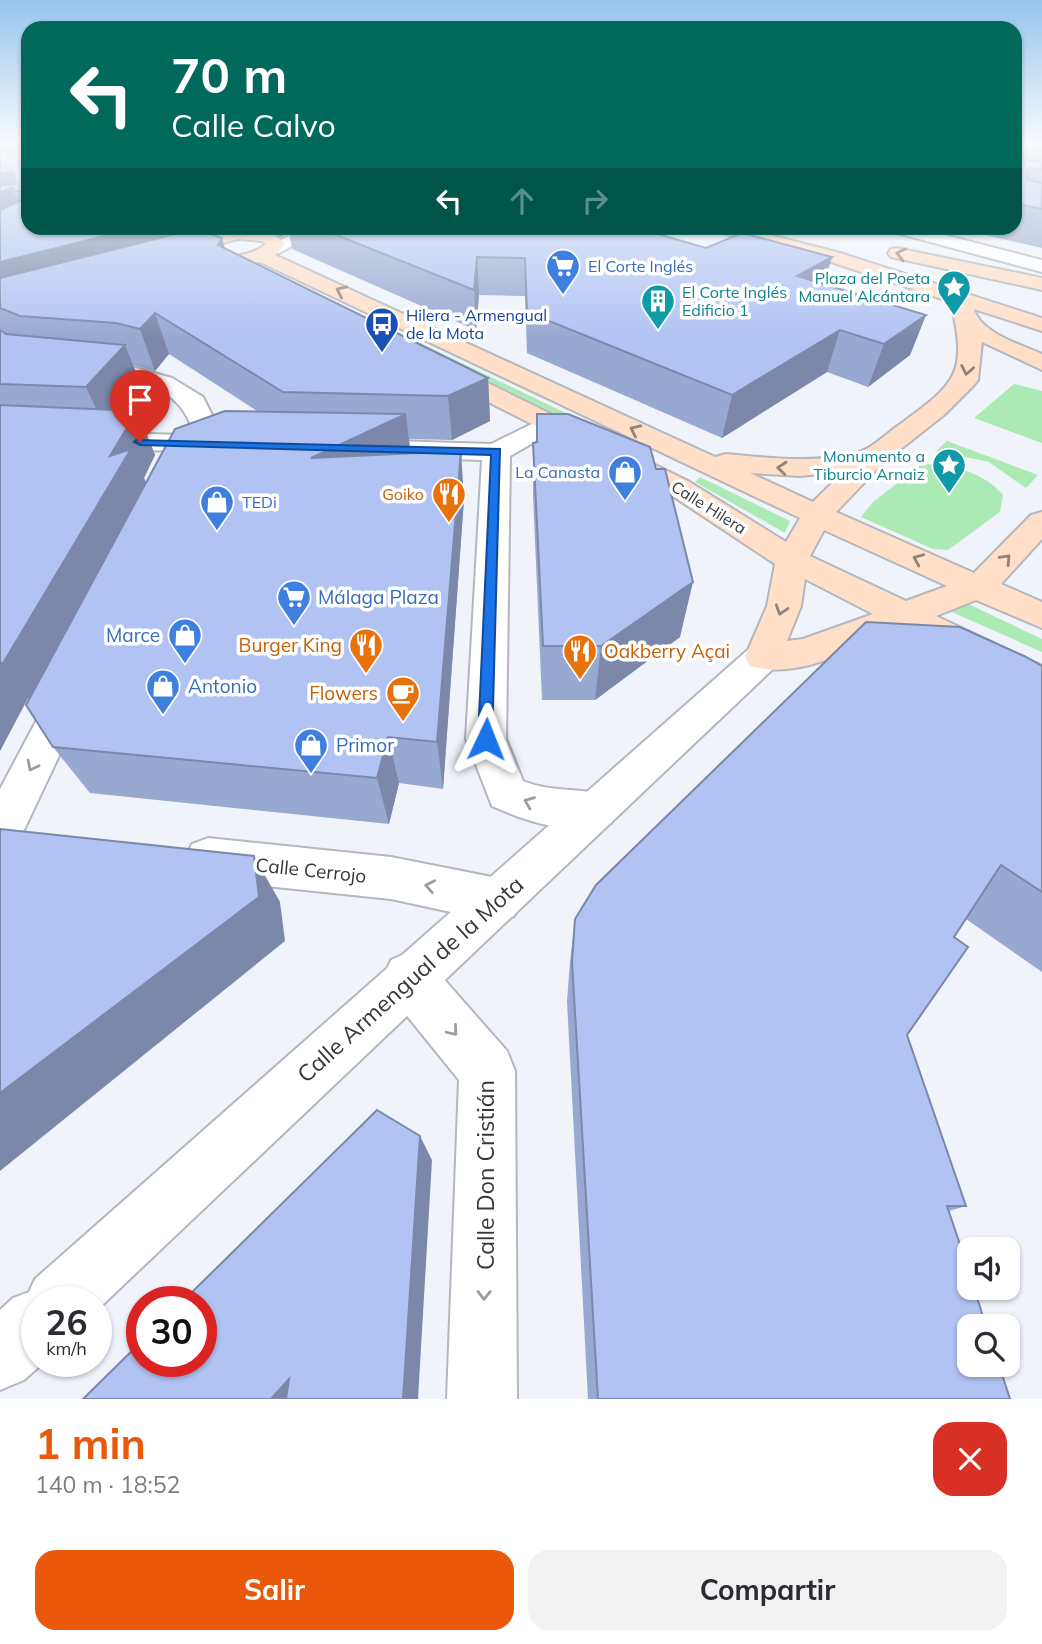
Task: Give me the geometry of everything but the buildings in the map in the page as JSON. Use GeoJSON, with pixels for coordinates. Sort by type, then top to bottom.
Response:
{"type":"FeatureCollection","features":[{"type":"Feature","properties":{"kind":"main road"},"geometry":{"type":"LineString","coordinates":[[200,247],[231,235]]}},
{"type":"Feature","properties":{"kind":"main road","name":"Calle Hilera"},"geometry":{"type":"LineString","coordinates":[[250,235],[274,239],[267,252],[697,459],[1042,616]]}},
{"type":"Feature","properties":{"kind":"main road"},"geometry":{"type":"LineString","coordinates":[[746,235],[963,307],[1042,325]]}},
{"type":"Feature","properties":{"kind":"main road"},"geometry":{"type":"LineString","coordinates":[[200,247],[267,252]]}},
{"type":"Feature","properties":{"kind":"main road"},"geometry":{"type":"LineString","coordinates":[[200,247],[260,279]]}},
{"type":"Feature","properties":{"kind":"main road"},"geometry":{"type":"LineString","coordinates":[[885,250],[1042,284]]}},
{"type":"Feature","properties":{"kind":"main road"},"geometry":{"type":"LineString","coordinates":[[963,307],[970,283],[991,273],[1042,266]]}},
{"type":"Feature","properties":{"kind":"main road"},"geometry":{"type":"LineString","coordinates":[[963,307],[986,336],[1042,363]]}},
{"type":"Feature","properties":{"kind":"main road","name":"Calle Armengual de la Mota"},"geometry":{"type":"LineString","coordinates":[[763,657],[784,606],[792,560],[817,515],[873,457],[934,410],[966,380],[971,339],[963,307]]}},
{"type":"Feature","properties":{"kind":"main road","name":"Calle Hilera"},"geometry":{"type":"LineString","coordinates":[[425,362],[678,487],[792,560],[1042,682]]}},
{"type":"Feature","properties":{"kind":"main road","name":"Calle Armengual de la Mota"},"geometry":{"type":"LineString","coordinates":[[697,459],[807,470],[832,468],[873,457]]}},
{"type":"Feature","properties":{"kind":"main road"},"geometry":{"type":"LineString","coordinates":[[763,657],[807,652],[980,586],[1042,521]]}},
{"type":"Feature","properties":{"kind":"street"},"geometry":{"type":"LineString","coordinates":[[267,252],[302,235]]}},
{"type":"Feature","properties":{"kind":"street"},"geometry":{"type":"LineString","coordinates":[[925,235],[1042,266]]}},
{"type":"Feature","properties":{"kind":"street"},"geometry":{"type":"LineString","coordinates":[[184,263],[200,247]]}},
{"type":"Feature","properties":{"kind":"street"},"geometry":{"type":"LineString","coordinates":[[0,346],[33,368],[132,374],[163,383],[194,402],[203,424],[171,492]]}},
{"type":"Feature","properties":{"kind":"street"},"geometry":{"type":"LineString","coordinates":[[339,447],[496,452],[550,423]]}},
{"type":"Feature","properties":{"kind":"street"},"geometry":{"type":"LineString","coordinates":[[0,438],[248,445]]}},
{"type":"Feature","properties":{"kind":"street"},"geometry":{"type":"LineString","coordinates":[[496,452],[486,739],[507,793],[536,806],[596,810]]}},
{"type":"Feature","properties":{"kind":"street","name":"Calle Armengual de la Mota"},"geometry":{"type":"LineString","coordinates":[[75,1286],[763,657]]}},
{"type":"Feature","properties":{"kind":"street"},"geometry":{"type":"LineString","coordinates":[[10,833],[83,665]]}},
{"type":"Feature","properties":{"kind":"street","name":"Calle Cerrojo"},"geometry":{"type":"LineString","coordinates":[[161,853],[391,878],[497,900]]}},
{"type":"Feature","properties":{"kind":"street","name":"Calle Don Cristián"},"geometry":{"type":"LineString","coordinates":[[409,978],[487,1071],[482,1399]]}},
{"type":"Feature","properties":{"kind":"street"},"geometry":{"type":"LineString","coordinates":[[0,1356],[21,1337]]}},
{"type":"Feature","properties":{"kind":"green space"},"geometry":{"type":"Polygon","coordinates":[[[258,265],[655,456],[649,459],[252,267],[258,265]]]}},
{"type":"Feature","properties":{"kind":"green space"},"geometry":{"type":"Polygon","coordinates":[[[1014,384],[1042,391],[1042,443],[974,418],[1014,384]]]}},
{"type":"Feature","properties":{"kind":"green space"},"geometry":{"type":"Polygon","coordinates":[[[947,441],[1038,475],[1026,488],[989,462],[936,451],[947,441]]]}},
{"type":"Feature","properties":{"kind":"green space"},"geometry":{"type":"Polygon","coordinates":[[[922,464],[956,468],[986,480],[1003,495],[1000,512],[948,550],[933,549],[861,517],[873,502],[922,464]]]}},
{"type":"Feature","properties":{"kind":"green space"},"geometry":{"type":"Polygon","coordinates":[[[700,477],[790,521],[785,533],[695,482],[700,477]]]}},
{"type":"Feature","properties":{"kind":"green space"},"geometry":{"type":"Polygon","coordinates":[[[964,602],[1042,639],[1042,652],[945,609],[964,602]]]}},
{"type":"Feature","properties":{"kind":"place","name":"El Corte Inglés"},"geometry":{"type":"Point","coordinates":[563,296]}},
{"type":"Feature","properties":{"kind":"place","name":"Plaza del Poeta Manuel Alcántara"},"geometry":{"type":"Point","coordinates":[954,317]}},
{"type":"Feature","properties":{"kind":"place","name":"El Corte Inglés Edificio 1"},"geometry":{"type":"Point","coordinates":[658,331]}},
{"type":"Feature","properties":{"kind":"place","name":"Hilera - Armengual de la Mota"},"geometry":{"type":"Point","coordinates":[382,354]}},
{"type":"Feature","properties":{"kind":"place","name":"Monumento a Tiburcio Arnaiz"},"geometry":{"type":"Point","coordinates":[949,495]}},
{"type":"Feature","properties":{"kind":"place","name":"La Canasta"},"geometry":{"type":"Point","coordinates":[625,502]}},
{"type":"Feature","properties":{"kind":"place","name":"Goiko"},"geometry":{"type":"Point","coordinates":[449,524]}},
{"type":"Feature","properties":{"kind":"place","name":"TEDi"},"geometry":{"type":"Point","coordinates":[217,532]}},
{"type":"Feature","properties":{"kind":"place","name":"Málaga Plaza"},"geometry":{"type":"Point","coordinates":[294,627]}},
{"type":"Feature","properties":{"kind":"place","name":"Marce"},"geometry":{"type":"Point","coordinates":[185,665]}},
{"type":"Feature","properties":{"kind":"place","name":"Burger King"},"geometry":{"type":"Point","coordinates":[366,675]}},
{"type":"Feature","properties":{"kind":"place","name":"Oakberry Açai"},"geometry":{"type":"Point","coordinates":[580,681]}},
{"type":"Feature","properties":{"kind":"place","name":"Antonio"},"geometry":{"type":"Point","coordinates":[163,716]}},
{"type":"Feature","properties":{"kind":"place","name":"Flowers"},"geometry":{"type":"Point","coordinates":[403,723]}},
{"type":"Feature","properties":{"kind":"place","name":"Primor"},"geometry":{"type":"Point","coordinates":[311,775]}},
{"type":"Feature","properties":{"kind":"route"},"geometry":{"type":"LineString","coordinates":[[140,442],[496,452],[486,739]]}}]}
